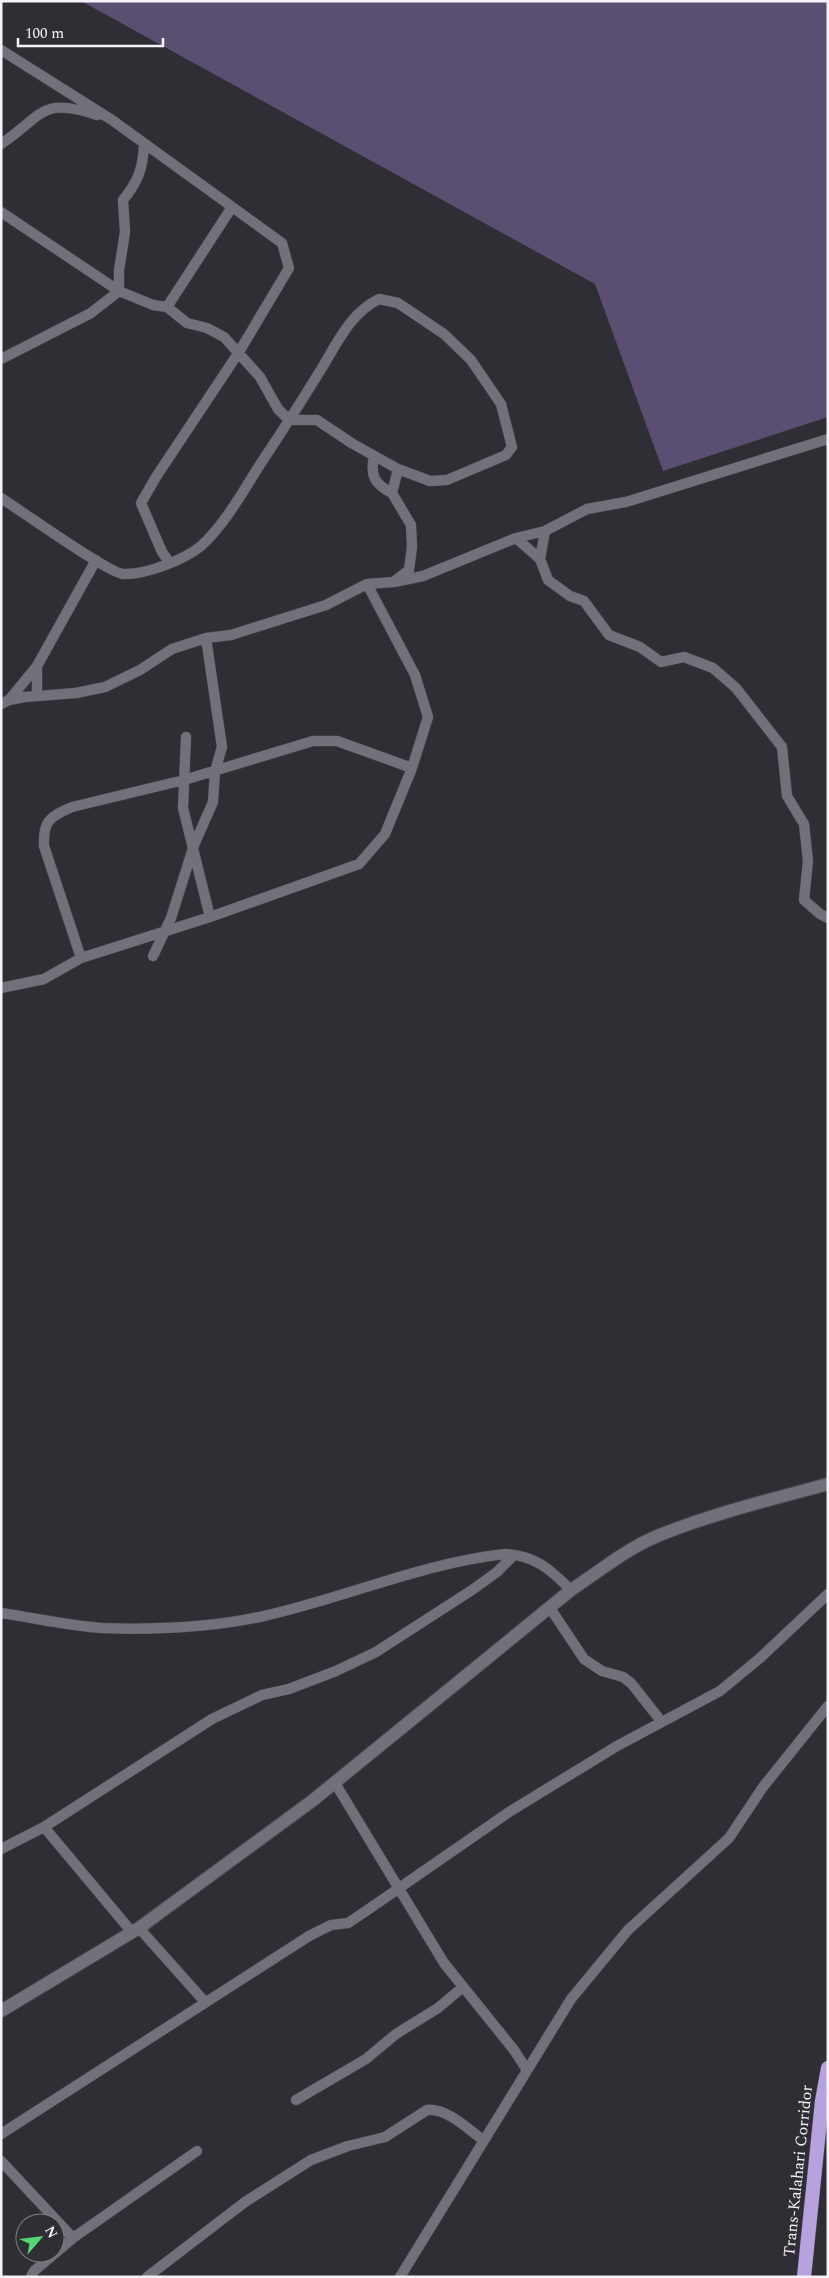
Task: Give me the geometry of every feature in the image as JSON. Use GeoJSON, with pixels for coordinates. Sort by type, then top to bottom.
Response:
{"type":"FeatureCollection","features":[{"type":"Feature","properties":{"kind":"highway","name":"Trans-Kalahari Corridor"},"geometry":{"type":"LineString","coordinates":[[804,2277],[822,2101],[828,2068]]}},
{"type":"Feature","properties":{"kind":"street"},"geometry":{"type":"LineString","coordinates":[[1,50],[112,120],[282,243],[289,268],[239,352],[156,477],[141,503],[162,552],[170,563]]}},
{"type":"Feature","properties":{"kind":"street"},"geometry":{"type":"LineString","coordinates":[[1,144],[46,108],[76,108],[112,120]]}},
{"type":"Feature","properties":{"kind":"street"},"geometry":{"type":"LineString","coordinates":[[119,291],[118,270],[125,232],[123,200],[134,188],[143,168],[144,145]]}},
{"type":"Feature","properties":{"kind":"street"},"geometry":{"type":"LineString","coordinates":[[167,307],[232,206]]}},
{"type":"Feature","properties":{"kind":"street"},"geometry":{"type":"LineString","coordinates":[[1,212],[119,291],[153,305],[167,307],[187,323],[207,328],[224,337],[260,377],[278,409],[289,420],[317,420],[398,469],[430,481],[447,480],[506,455],[512,447],[501,404],[481,371],[444,334],[398,303],[379,299],[358,312],[289,420],[230,511],[200,546],[170,563],[154,569],[122,574],[96,560],[1,498]]}},
{"type":"Feature","properties":{"kind":"street"},"geometry":{"type":"LineString","coordinates":[[1,359],[91,313],[119,291]]}},
{"type":"Feature","properties":{"kind":"street"},"geometry":{"type":"LineString","coordinates":[[5,702],[37,696],[76,693],[105,687],[140,670],[172,649],[206,638],[231,635],[326,605],[367,584],[394,582],[422,576],[516,538],[545,531],[587,509],[626,502],[828,440]]}},
{"type":"Feature","properties":{"kind":"street"},"geometry":{"type":"LineString","coordinates":[[374,456],[372,469],[375,478],[380,487],[392,493],[411,525],[412,547],[409,570],[394,582]]}},
{"type":"Feature","properties":{"kind":"street"},"geometry":{"type":"LineString","coordinates":[[392,493],[398,469]]}},
{"type":"Feature","properties":{"kind":"street"},"geometry":{"type":"LineString","coordinates":[[540,558],[545,531]]}},
{"type":"Feature","properties":{"kind":"street"},"geometry":{"type":"LineString","coordinates":[[516,538],[540,558],[548,580],[570,596],[584,601],[609,635],[640,647],[661,662],[684,657],[713,668],[736,688],[782,747],[787,796],[804,824],[808,861],[804,900],[820,914],[828,918]]}},
{"type":"Feature","properties":{"kind":"street"},"geometry":{"type":"LineString","coordinates":[[5,702],[36,666],[96,560]]}},
{"type":"Feature","properties":{"kind":"street"},"geometry":{"type":"LineString","coordinates":[[409,570],[422,576]]}},
{"type":"Feature","properties":{"kind":"street"},"geometry":{"type":"LineString","coordinates":[[1,988],[44,980],[81,958],[210,917],[359,864],[385,834],[412,768],[428,717],[415,675],[367,584]]}},
{"type":"Feature","properties":{"kind":"street"},"geometry":{"type":"LineString","coordinates":[[153,956],[171,918],[194,845],[213,802],[215,770],[222,747],[206,638]]}},
{"type":"Feature","properties":{"kind":"street"},"geometry":{"type":"LineString","coordinates":[[36,666],[37,696]]}},
{"type":"Feature","properties":{"kind":"street"},"geometry":{"type":"LineString","coordinates":[[186,738],[183,808],[194,845],[210,917]]}},
{"type":"Feature","properties":{"kind":"street"},"geometry":{"type":"LineString","coordinates":[[81,958],[47,856],[43,830],[50,819],[72,807],[184,780],[313,741],[337,741],[412,768]]}},
{"type":"Feature","properties":{"kind":"street"},"geometry":{"type":"LineString","coordinates":[[1,2011],[135,1930],[335,1783],[571,1590],[615,1560],[654,1538],[731,1512],[828,1484]]}},
{"type":"Feature","properties":{"kind":"street"},"geometry":{"type":"LineString","coordinates":[[1,1613],[101,1628],[158,1628],[228,1623],[292,1609],[392,1578],[495,1556],[514,1555],[540,1563],[571,1590]]}},
{"type":"Feature","properties":{"kind":"street"},"geometry":{"type":"LineString","coordinates":[[1,1849],[44,1827],[212,1719],[262,1695],[290,1689],[376,1652],[489,1578],[514,1555]]}},
{"type":"Feature","properties":{"kind":"street"},"geometry":{"type":"LineString","coordinates":[[1,2134],[323,1928],[348,1922],[509,1812],[661,1722],[720,1691],[828,1594]]}},
{"type":"Feature","properties":{"kind":"street"},"geometry":{"type":"LineString","coordinates":[[550,1608],[584,1659],[602,1670],[623,1677],[631,1683],[661,1722]]}},
{"type":"Feature","properties":{"kind":"street"},"geometry":{"type":"LineString","coordinates":[[400,2277],[553,2025],[577,1991],[628,1930],[728,1838],[764,1787],[828,1706]]}},
{"type":"Feature","properties":{"kind":"street"},"geometry":{"type":"LineString","coordinates":[[335,1783],[444,1963],[514,2050],[527,2070]]}},
{"type":"Feature","properties":{"kind":"street"},"geometry":{"type":"LineString","coordinates":[[44,1827],[135,1930],[205,2002]]}},
{"type":"Feature","properties":{"kind":"street"},"geometry":{"type":"LineString","coordinates":[[296,2100],[366,2059],[396,2034],[438,2008],[463,1987]]}},
{"type":"Feature","properties":{"kind":"street"},"geometry":{"type":"LineString","coordinates":[[147,2277],[246,2202],[312,2160],[348,2146],[385,2137],[427,2110],[439,2111],[483,2140]]}},
{"type":"Feature","properties":{"kind":"street"},"geometry":{"type":"LineString","coordinates":[[31,2277],[34,2271],[73,2238],[197,2150]]}},
{"type":"Feature","properties":{"kind":"street"},"geometry":{"type":"LineString","coordinates":[[1,2162],[73,2238]]}},
{"type":"Feature","properties":{"kind":"shaded area"},"geometry":{"type":"Polygon","coordinates":[[[81,1],[828,1],[828,417],[663,471],[595,284],[81,1]]]}}]}
